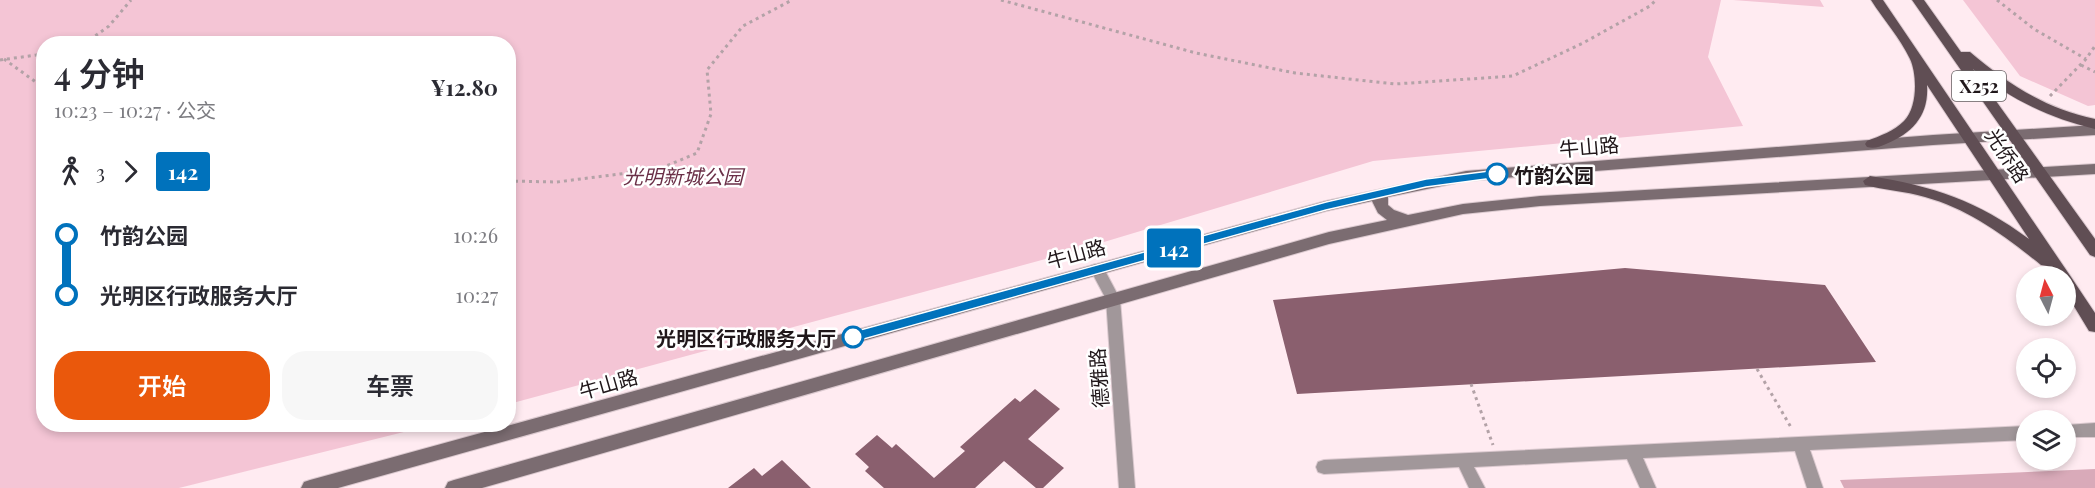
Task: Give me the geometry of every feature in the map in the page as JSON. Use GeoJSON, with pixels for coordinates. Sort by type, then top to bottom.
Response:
{"type":"FeatureCollection","features":[{"type":"Feature","properties":{"kind":"main road","name":"光侨路"},"geometry":{"type":"LineString","coordinates":[[1876,0],[1971,137],[2055,266]]}},
{"type":"Feature","properties":{"kind":"main road","name":"光侨路"},"geometry":{"type":"LineString","coordinates":[[1918,0],[2095,251]]}},
{"type":"Feature","properties":{"kind":"main road"},"geometry":{"type":"LineString","coordinates":[[1936,26],[1984,72],[2023,100],[2057,115],[2095,124]]}},
{"type":"Feature","properties":{"kind":"main road"},"geometry":{"type":"LineString","coordinates":[[1872,144],[1901,131],[1919,114],[1921,80],[1916,57]]}},
{"type":"Feature","properties":{"kind":"main road"},"geometry":{"type":"LineString","coordinates":[[1870,181],[1934,193],[1965,204],[2001,226],[2050,266]]}},
{"type":"Feature","properties":{"kind":"main road","name":"光侨路"},"geometry":{"type":"LineString","coordinates":[[2076,297],[2095,326]]}},
{"type":"Feature","properties":{"kind":"street","name":"牛山路"},"geometry":{"type":"LineString","coordinates":[[310,488],[338,484],[1097,269],[1383,192],[1466,176],[1872,144],[2095,130]]}},
{"type":"Feature","properties":{"kind":"street"},"geometry":{"type":"LineString","coordinates":[[454,488],[1329,238],[1462,209],[1540,201],[2095,169]]}},
{"type":"Feature","properties":{"kind":"street"},"geometry":{"type":"LineString","coordinates":[[1383,192],[1379,201],[1386,214],[1407,220]]}},
{"type":"Feature","properties":{"kind":"street","name":"德雅路"},"geometry":{"type":"LineString","coordinates":[[1097,269],[1113,299],[1127,488]]}},
{"type":"Feature","properties":{"kind":"street"},"geometry":{"type":"LineString","coordinates":[[2076,431],[2095,430]]}},
{"type":"Feature","properties":{"kind":"street"},"geometry":{"type":"LineString","coordinates":[[1324,466],[2016,433]]}},
{"type":"Feature","properties":{"kind":"street"},"geometry":{"type":"LineString","coordinates":[[1800,444],[1815,488]]}},
{"type":"Feature","properties":{"kind":"street"},"geometry":{"type":"LineString","coordinates":[[1632,452],[1648,488]]}},
{"type":"Feature","properties":{"kind":"street"},"geometry":{"type":"LineString","coordinates":[[1463,460],[1477,488]]}},
{"type":"Feature","properties":{"kind":"path"},"geometry":{"type":"LineString","coordinates":[[95,36],[109,26],[131,0]]}},
{"type":"Feature","properties":{"kind":"path"},"geometry":{"type":"LineString","coordinates":[[516,181],[557,182],[659,169],[696,153],[711,114],[707,70],[743,26],[792,0]]}},
{"type":"Feature","properties":{"kind":"path"},"geometry":{"type":"LineString","coordinates":[[1001,0],[1196,54],[1295,73],[1395,84],[1513,76],[1583,43],[1650,6],[1656,0]]}},
{"type":"Feature","properties":{"kind":"path"},"geometry":{"type":"LineString","coordinates":[[1997,0],[2034,29],[2086,59]]}},
{"type":"Feature","properties":{"kind":"path"},"geometry":{"type":"LineString","coordinates":[[2049,97],[2081,65],[2095,46]]}},
{"type":"Feature","properties":{"kind":"path"},"geometry":{"type":"LineString","coordinates":[[2,59],[36,55]]}},
{"type":"Feature","properties":{"kind":"path"},"geometry":{"type":"LineString","coordinates":[[2,59],[36,82]]}},
{"type":"Feature","properties":{"kind":"path"},"geometry":{"type":"LineString","coordinates":[[2081,65],[2095,72]]}},
{"type":"Feature","properties":{"kind":"path"},"geometry":{"type":"LineString","coordinates":[[1757,369],[1800,444]]}},
{"type":"Feature","properties":{"kind":"path"},"geometry":{"type":"LineString","coordinates":[[1471,384],[1497,458]]}},
{"type":"Feature","properties":{"kind":"green space","name":"光明新城公园"},"geometry":{"type":"Polygon","coordinates":[[[0,0],[1721,0],[1708,57],[1743,126],[1373,161],[1064,254],[516,402],[516,36],[36,36],[36,432],[404,432],[179,488],[0,488],[0,0]]]}},
{"type":"Feature","properties":{"kind":"green space"},"geometry":{"type":"Polygon","coordinates":[[[1733,0],[1820,0],[1824,7],[1733,0]]]}},
{"type":"Feature","properties":{"kind":"green space"},"geometry":{"type":"Polygon","coordinates":[[[1963,0],[2095,0],[2095,105],[2088,106],[2020,76],[1963,0]]]}},
{"type":"Feature","properties":{"kind":"shaded area"},"geometry":{"type":"Polygon","coordinates":[[[2095,469],[2095,488],[1844,488],[1840,480],[2076,470],[2095,469]]]}},
{"type":"Feature","properties":{"kind":"building"},"geometry":{"type":"Polygon","coordinates":[[[1625,268],[1825,285],[1876,362],[1297,394],[1273,300],[1625,268]]]}},
{"type":"Feature","properties":{"kind":"building"},"geometry":{"type":"Polygon","coordinates":[[[1035,389],[1060,409],[1028,439],[1064,468],[1043,488],[1036,488],[1004,461],[975,488],[884,488],[865,471],[869,467],[855,454],[877,435],[892,448],[896,444],[934,478],[965,451],[960,447],[1015,398],[1020,402],[1035,389]]]}},
{"type":"Feature","properties":{"kind":"building"},"geometry":{"type":"Polygon","coordinates":[[[782,460],[811,488],[728,488],[754,468],[762,476],[782,460]]]}},
{"type":"Feature","properties":{"kind":"bus line","name":"142"},"geometry":{"type":"LineString","coordinates":[[853,337],[1326,206],[1426,183],[1466,176],[1497,174]]}},
{"type":"Feature","properties":{"kind":"place","name":"竹韵公园"},"geometry":{"type":"Point","coordinates":[1497,174]}},
{"type":"Feature","properties":{"kind":"place","name":"光明区行政服务大厅"},"geometry":{"type":"Point","coordinates":[853,337]}}]}
